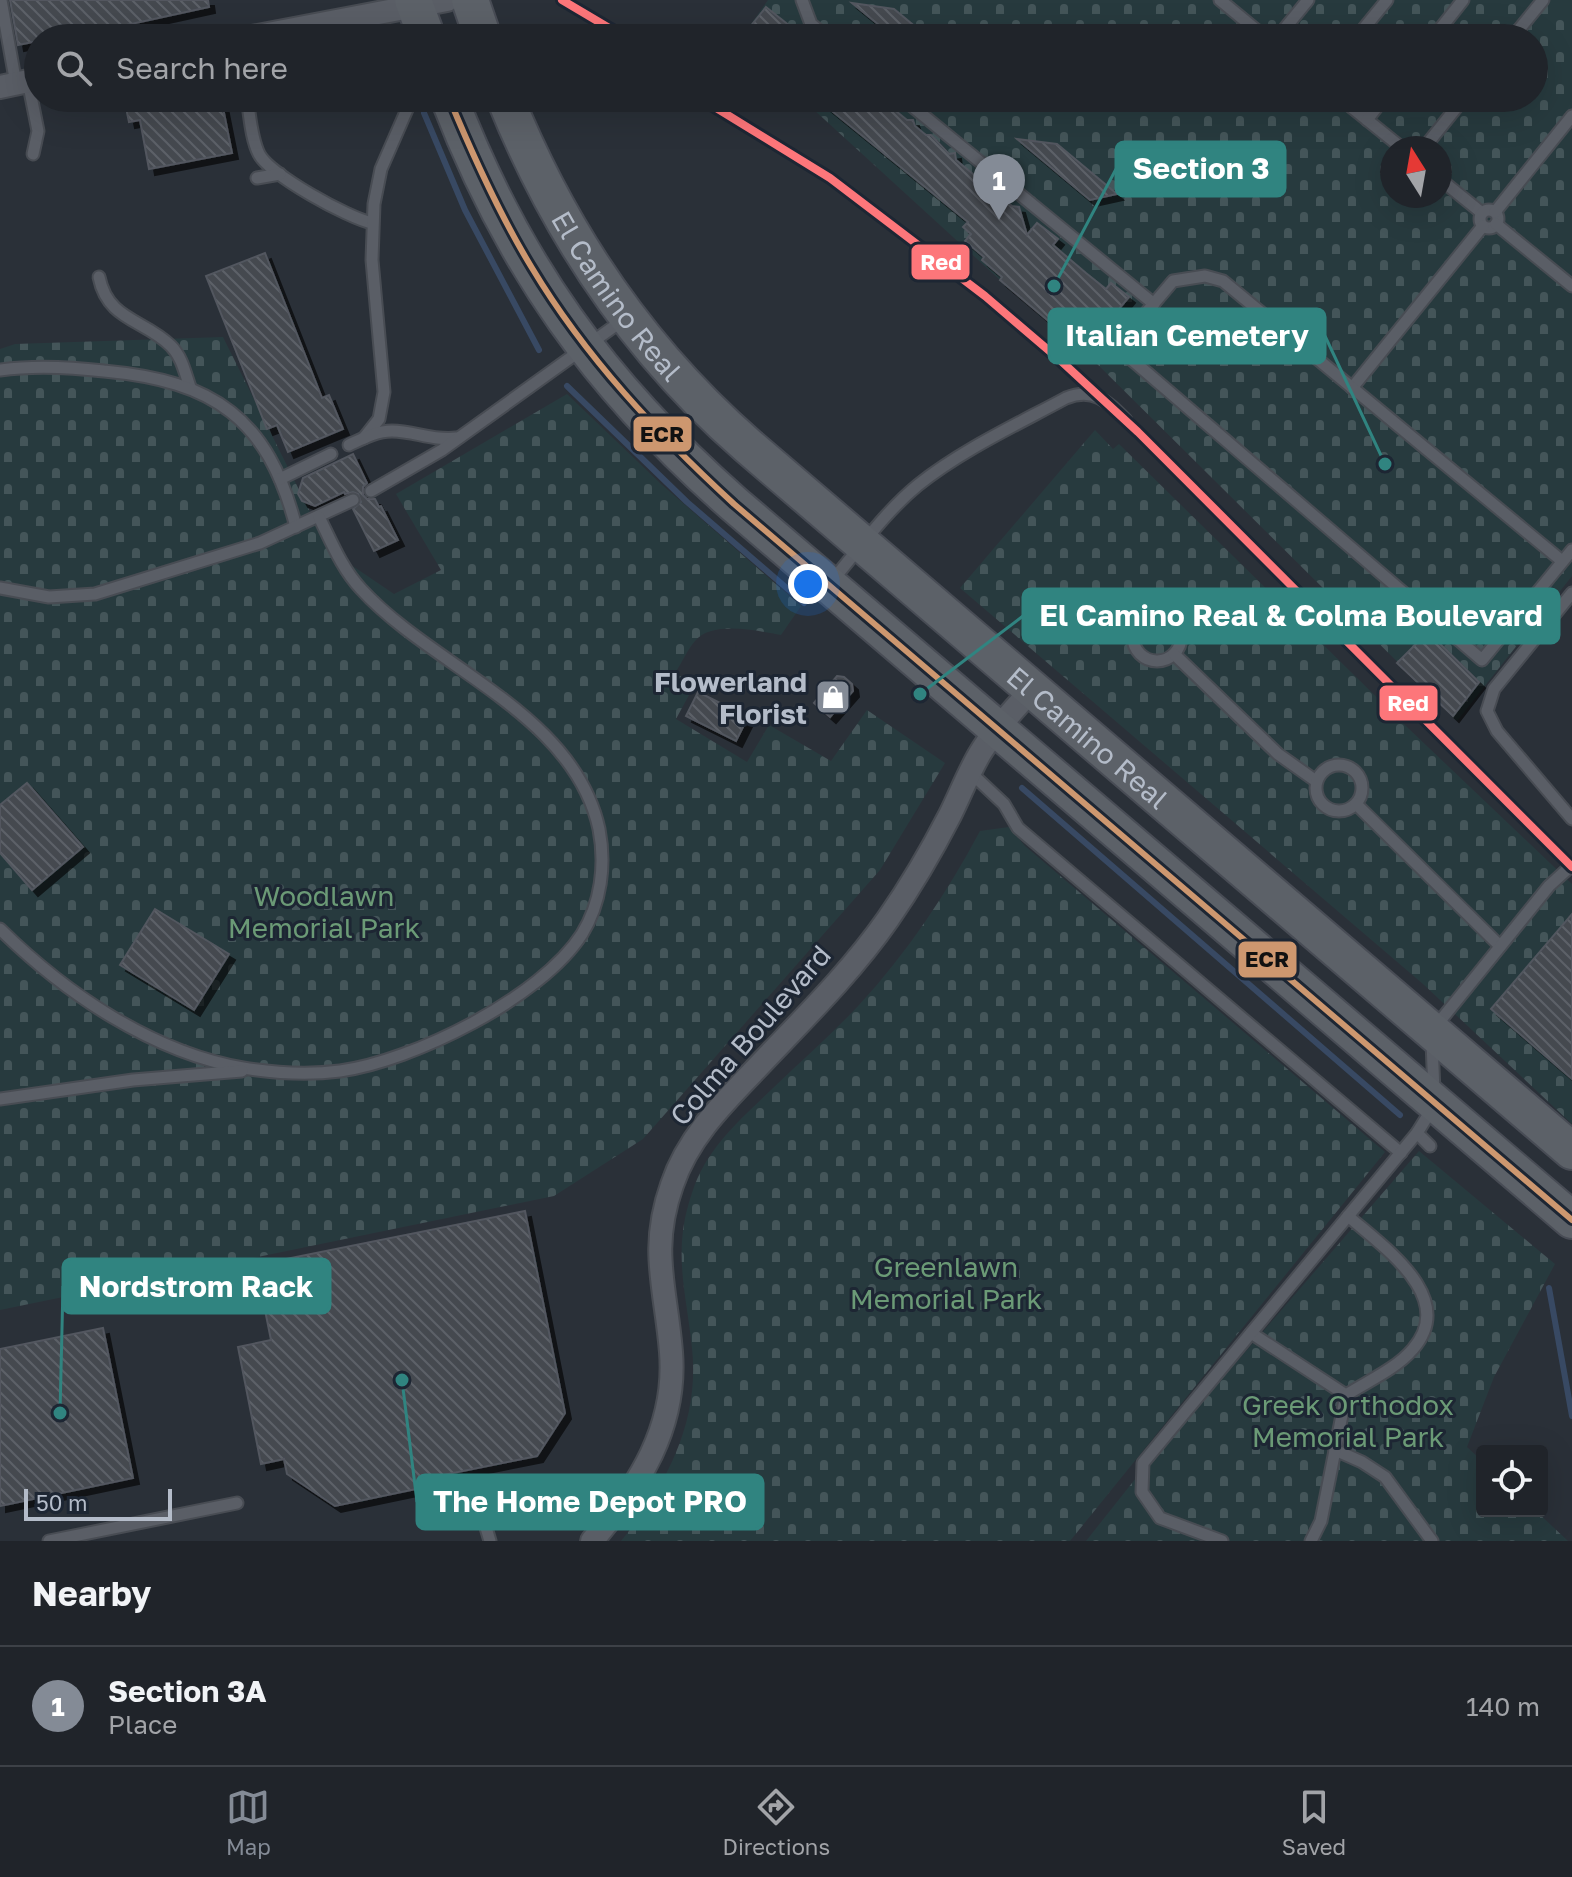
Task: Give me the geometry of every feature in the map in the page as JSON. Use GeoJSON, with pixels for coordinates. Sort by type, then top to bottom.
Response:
{"type":"FeatureCollection","features":[{"type":"Feature","properties":{"kind":"main road"},"geometry":{"type":"LineString","coordinates":[[470,0],[478,24]]}},
{"type":"Feature","properties":{"kind":"main road","name":"El Camino Real"},"geometry":{"type":"LineString","coordinates":[[455,112],[499,212],[553,305],[584,348],[678,454],[998,729],[1426,1118],[1572,1220]]}},
{"type":"Feature","properties":{"kind":"main road","name":"El Camino Real"},"geometry":{"type":"LineString","coordinates":[[511,112],[534,165],[592,269],[627,317],[686,387],[732,432],[1572,1151]]}},
{"type":"Feature","properties":{"kind":"street"},"geometry":{"type":"LineString","coordinates":[[339,24],[425,11]]}},
{"type":"Feature","properties":{"kind":"street","name":"Colma Boulevard"},"geometry":{"type":"LineString","coordinates":[[592,1541],[638,1483],[655,1452],[666,1421],[671,1353],[659,1272],[659,1246],[666,1207],[681,1161],[713,1115],[838,982],[888,920],[931,849],[979,754],[1032,689]]}},
{"type":"Feature","properties":{"kind":"lane"},"geometry":{"type":"LineString","coordinates":[[1,0],[20,83]]}},
{"type":"Feature","properties":{"kind":"lane"},"geometry":{"type":"LineString","coordinates":[[802,0],[811,24]]}},
{"type":"Feature","properties":{"kind":"lane"},"geometry":{"type":"LineString","coordinates":[[1220,0],[1249,24]]}},
{"type":"Feature","properties":{"kind":"lane"},"geometry":{"type":"LineString","coordinates":[[1288,24],[1308,0]]}},
{"type":"Feature","properties":{"kind":"lane"},"geometry":{"type":"LineString","coordinates":[[1367,24],[1387,0]]}},
{"type":"Feature","properties":{"kind":"lane"},"geometry":{"type":"LineString","coordinates":[[1444,24],[1463,0]]}},
{"type":"Feature","properties":{"kind":"lane"},"geometry":{"type":"LineString","coordinates":[[1523,24],[1543,0]]}},
{"type":"Feature","properties":{"kind":"lane"},"geometry":{"type":"LineString","coordinates":[[31,112],[38,131],[33,154]]}},
{"type":"Feature","properties":{"kind":"lane"},"geometry":{"type":"LineString","coordinates":[[250,112],[260,156],[280,174],[343,213],[372,223]]}},
{"type":"Feature","properties":{"kind":"lane"},"geometry":{"type":"LineString","coordinates":[[364,438],[379,419],[384,392],[372,260],[372,223],[381,169],[406,112]]}},
{"type":"Feature","properties":{"kind":"lane"},"geometry":{"type":"LineString","coordinates":[[919,112],[1154,304]]}},
{"type":"Feature","properties":{"kind":"lane"},"geometry":{"type":"LineString","coordinates":[[1357,112],[1387,136]]}},
{"type":"Feature","properties":{"kind":"lane"},"geometry":{"type":"LineString","coordinates":[[1367,120],[1373,112]]}},
{"type":"Feature","properties":{"kind":"lane"},"geometry":{"type":"LineString","coordinates":[[1434,136],[1453,112]]}},
{"type":"Feature","properties":{"kind":"lane"},"geometry":{"type":"LineString","coordinates":[[1352,388],[1572,116]]}},
{"type":"Feature","properties":{"kind":"lane"},"geometry":{"type":"LineString","coordinates":[[257,178],[280,174]]}},
{"type":"Feature","properties":{"kind":"lane"},"geometry":{"type":"LineString","coordinates":[[1452,189],[1572,286]]}},
{"type":"Feature","properties":{"kind":"lane"},"geometry":{"type":"LineString","coordinates":[[1562,561],[1223,281],[1205,276],[1173,281],[1117,347],[1482,660],[1572,550]]}},
{"type":"Feature","properties":{"kind":"lane"},"geometry":{"type":"LineString","coordinates":[[99,277],[101,289],[112,307],[173,348],[190,387]]}},
{"type":"Feature","properties":{"kind":"lane"},"geometry":{"type":"LineString","coordinates":[[371,491],[461,437],[627,317]]}},
{"type":"Feature","properties":{"kind":"lane"},"geometry":{"type":"LineString","coordinates":[[0,370],[45,367],[85,369],[153,377],[190,387],[220,404],[241,421],[262,447],[280,479],[296,527]]}},
{"type":"Feature","properties":{"kind":"lane"},"geometry":{"type":"LineString","coordinates":[[829,585],[902,499],[935,472],[1066,398],[1094,394],[1107,401],[1126,420]]}},
{"type":"Feature","properties":{"kind":"lane"},"geometry":{"type":"LineString","coordinates":[[349,445],[394,431],[433,439],[461,437]]}},
{"type":"Feature","properties":{"kind":"lane"},"geometry":{"type":"LineString","coordinates":[[280,479],[331,454]]}},
{"type":"Feature","properties":{"kind":"lane"},"geometry":{"type":"LineString","coordinates":[[0,588],[49,597],[95,594],[242,549],[353,500]]}},
{"type":"Feature","properties":{"kind":"lane"},"geometry":{"type":"LineString","coordinates":[[0,1099],[155,1078],[266,1071],[315,1073],[361,1067],[423,1046],[484,1016],[540,977],[569,950],[591,916],[601,881],[602,847],[587,794],[547,738],[514,707],[415,636],[372,600],[353,579],[319,517]]}},
{"type":"Feature","properties":{"kind":"lane"},"geometry":{"type":"LineString","coordinates":[[1572,593],[1494,689],[1487,711],[1497,731],[1572,819]]}},
{"type":"Feature","properties":{"kind":"lane"},"geometry":{"type":"LineString","coordinates":[[1153,613],[1172,618],[1182,636],[1174,654],[1156,661],[1147,659],[1139,652],[1133,634],[1140,620],[1153,613]]}},
{"type":"Feature","properties":{"kind":"lane"},"geometry":{"type":"LineString","coordinates":[[1174,654],[1278,754],[1316,781]]}},
{"type":"Feature","properties":{"kind":"lane"},"geometry":{"type":"LineString","coordinates":[[1336,764],[1351,768],[1361,780],[1363,788],[1356,804],[1339,812],[1325,807],[1316,796],[1316,781],[1323,770],[1336,764]]}},
{"type":"Feature","properties":{"kind":"lane"},"geometry":{"type":"LineString","coordinates":[[970,772],[1004,804],[1018,828],[1401,1153]]}},
{"type":"Feature","properties":{"kind":"lane"},"geometry":{"type":"LineString","coordinates":[[1356,804],[1500,946]]}},
{"type":"Feature","properties":{"kind":"lane"},"geometry":{"type":"LineString","coordinates":[[1430,1146],[1426,1118],[1432,1031],[1549,886],[1572,865]]}},
{"type":"Feature","properties":{"kind":"lane"},"geometry":{"type":"LineString","coordinates":[[0,929],[66,985],[132,1027],[208,1060],[266,1071]]}},
{"type":"Feature","properties":{"kind":"lane"},"geometry":{"type":"LineString","coordinates":[[1222,1541],[1160,1518],[1142,1492],[1143,1463],[1401,1153],[1426,1118]]}},
{"type":"Feature","properties":{"kind":"lane"},"geometry":{"type":"LineString","coordinates":[[1311,1541],[1321,1521],[1346,1395],[1396,1364],[1413,1349],[1424,1332],[1428,1313],[1423,1294],[1410,1272],[1348,1216]]}},
{"type":"Feature","properties":{"kind":"lane"},"geometry":{"type":"LineString","coordinates":[[1251,1333],[1346,1395]]}},
{"type":"Feature","properties":{"kind":"lane"},"geometry":{"type":"LineString","coordinates":[[1335,1450],[1385,1477],[1432,1541]]}},
{"type":"Feature","properties":{"kind":"lane"},"geometry":{"type":"LineString","coordinates":[[467,1500],[481,1511],[490,1541]]}},
{"type":"Feature","properties":{"kind":"lane"},"geometry":{"type":"LineString","coordinates":[[49,1541],[237,1503]]}},
{"type":"Feature","properties":{"kind":"green space"},"geometry":{"type":"Polygon","coordinates":[[[768,0],[1572,0],[1572,576],[1457,721],[1084,351],[1000,280],[816,112],[1548,112],[1548,24],[751,24],[768,0]]]}},
{"type":"Feature","properties":{"kind":"green space","name":"Woodlawn Memorial Park"},"geometry":{"type":"Polygon","coordinates":[[[223,337],[329,550],[394,594],[441,570],[396,494],[567,394],[661,484],[801,606],[781,635],[724,629],[712,631],[695,641],[675,673],[695,684],[676,719],[747,762],[769,725],[831,761],[867,710],[945,763],[880,870],[643,1139],[554,1196],[0,1310],[0,349],[15,344],[223,337]]]}},
{"type":"Feature","properties":{"kind":"green space"},"geometry":{"type":"Polygon","coordinates":[[[1095,430],[1113,449],[1119,444],[1572,884],[1572,1124],[1423,984],[960,588],[1095,430]]]}},
{"type":"Feature","properties":{"kind":"green space","name":"Greenlawn Memorial Park"},"geometry":{"type":"Polygon","coordinates":[[[1009,827],[1025,846],[1385,1152],[1070,1541],[621,1541],[665,1475],[685,1427],[691,1402],[692,1348],[682,1270],[683,1234],[692,1193],[706,1162],[736,1124],[859,1005],[894,965],[954,877],[980,831],[1009,827]]]}},
{"type":"Feature","properties":{"kind":"green space","name":"Greek Orthodox Memorial Park"},"geometry":{"type":"Polygon","coordinates":[[[1419,1151],[1555,1264],[1494,1377],[1467,1447],[1476,1455],[1476,1517],[1542,1517],[1568,1541],[1086,1541],[1132,1483],[1419,1151]]]}},
{"type":"Feature","properties":{"kind":"building"},"geometry":{"type":"Polygon","coordinates":[[[10,0],[208,0],[209,7],[131,24],[24,24],[24,44],[18,45],[10,0]]]}},
{"type":"Feature","properties":{"kind":"building"},"geometry":{"type":"Polygon","coordinates":[[[852,3],[894,9],[912,24],[878,24],[852,3]]]}},
{"type":"Feature","properties":{"kind":"building"},"geometry":{"type":"Polygon","coordinates":[[[766,7],[787,24],[752,24],[766,7]]]}},
{"type":"Feature","properties":{"kind":"building"},"geometry":{"type":"Polygon","coordinates":[[[127,112],[224,112],[232,153],[149,169],[140,120],[129,122],[127,112]]]}},
{"type":"Feature","properties":{"kind":"building"},"geometry":{"type":"Polygon","coordinates":[[[833,112],[897,112],[907,120],[913,120],[915,126],[926,135],[931,135],[949,154],[955,153],[956,160],[1012,206],[1019,207],[1027,235],[1037,223],[1058,239],[1053,245],[1086,273],[1106,289],[1111,283],[1129,297],[1084,351],[1000,280],[1002,277],[982,260],[984,257],[965,241],[971,234],[963,227],[968,222],[833,112]]]}},
{"type":"Feature","properties":{"kind":"building"},"geometry":{"type":"Polygon","coordinates":[[[1017,139],[1057,144],[1117,194],[1090,200],[1017,139]]]}},
{"type":"Feature","properties":{"kind":"building"},"geometry":{"type":"Polygon","coordinates":[[[265,253],[322,398],[329,395],[343,429],[288,452],[277,425],[267,429],[206,276],[265,253]]]}},
{"type":"Feature","properties":{"kind":"building"},"geometry":{"type":"Polygon","coordinates":[[[353,454],[367,483],[363,487],[363,495],[367,499],[375,499],[381,506],[398,540],[374,551],[353,509],[361,502],[358,494],[344,492],[315,506],[302,501],[298,494],[303,478],[353,454]]]}},
{"type":"Feature","properties":{"kind":"building"},"geometry":{"type":"Polygon","coordinates":[[[1428,632],[1479,682],[1453,716],[1397,663],[1428,632]]]}},
{"type":"Feature","properties":{"kind":"building","name":"Flowerland Florist"},"geometry":{"type":"Polygon","coordinates":[[[837,676],[844,677],[852,684],[853,691],[830,717],[814,703],[837,676]]]}},
{"type":"Feature","properties":{"kind":"building"},"geometry":{"type":"Polygon","coordinates":[[[698,692],[748,717],[736,741],[686,716],[698,692]]]}},
{"type":"Feature","properties":{"kind":"building"},"geometry":{"type":"Polygon","coordinates":[[[27,783],[83,847],[32,890],[0,853],[0,805],[27,783]]]}},
{"type":"Feature","properties":{"kind":"building"},"geometry":{"type":"Polygon","coordinates":[[[155,909],[229,954],[194,1010],[120,965],[155,909]]]}},
{"type":"Feature","properties":{"kind":"building"},"geometry":{"type":"Polygon","coordinates":[[[1572,914],[1572,1079],[1491,1009],[1572,914]]]}},
{"type":"Feature","properties":{"kind":"building"},"geometry":{"type":"Polygon","coordinates":[[[525,1211],[565,1413],[537,1456],[438,1476],[440,1484],[335,1506],[287,1474],[284,1459],[261,1464],[238,1347],[271,1340],[256,1265],[525,1211]]]}},
{"type":"Feature","properties":{"kind":"building"},"geometry":{"type":"Polygon","coordinates":[[[103,1328],[133,1478],[0,1506],[0,1349],[103,1328]]]}},
{"type":"Feature","properties":{"kind":"waterway"},"geometry":{"type":"LineString","coordinates":[[424,113],[465,210],[539,350]]}},
{"type":"Feature","properties":{"kind":"waterway"},"geometry":{"type":"LineString","coordinates":[[567,386],[687,502],[804,603]]}},
{"type":"Feature","properties":{"kind":"waterway"},"geometry":{"type":"LineString","coordinates":[[1022,788],[1400,1115]]}},
{"type":"Feature","properties":{"kind":"waterway"},"geometry":{"type":"LineString","coordinates":[[1549,1288],[1572,1416]]}},
{"type":"Feature","properties":{"kind":"transit line","name":"Red"},"geometry":{"type":"LineString","coordinates":[[562,0],[602,24]]}},
{"type":"Feature","properties":{"kind":"transit line","name":"ECR"},"geometry":{"type":"LineString","coordinates":[[455,112],[498,206],[553,301],[599,364],[678,450],[734,504],[1572,1220]]}},
{"type":"Feature","properties":{"kind":"transit line","name":"Red"},"geometry":{"type":"LineString","coordinates":[[723,112],[830,178],[985,296],[1060,360],[1138,432],[1572,867]]}},
{"type":"Feature","properties":{"kind":"place","name":"Section 3A"},"geometry":{"type":"Point","coordinates":[999,220]}},
{"type":"Feature","properties":{"kind":"place","name":"Section 3"},"geometry":{"type":"Point","coordinates":[1054,286]}},
{"type":"Feature","properties":{"kind":"place","name":"Italian Cemetery"},"geometry":{"type":"Point","coordinates":[1385,464]}},
{"type":"Feature","properties":{"kind":"place","name":"El Camino Real & Colma Boulevard"},"geometry":{"type":"Point","coordinates":[920,694]}},
{"type":"Feature","properties":{"kind":"place","name":"Flowerland Florist"},"geometry":{"type":"Point","coordinates":[833,697]}},
{"type":"Feature","properties":{"kind":"place","name":"The Home Depot PRO"},"geometry":{"type":"Point","coordinates":[402,1380]}},
{"type":"Feature","properties":{"kind":"place","name":"Nordstrom Rack"},"geometry":{"type":"Point","coordinates":[60,1413]}}]}
